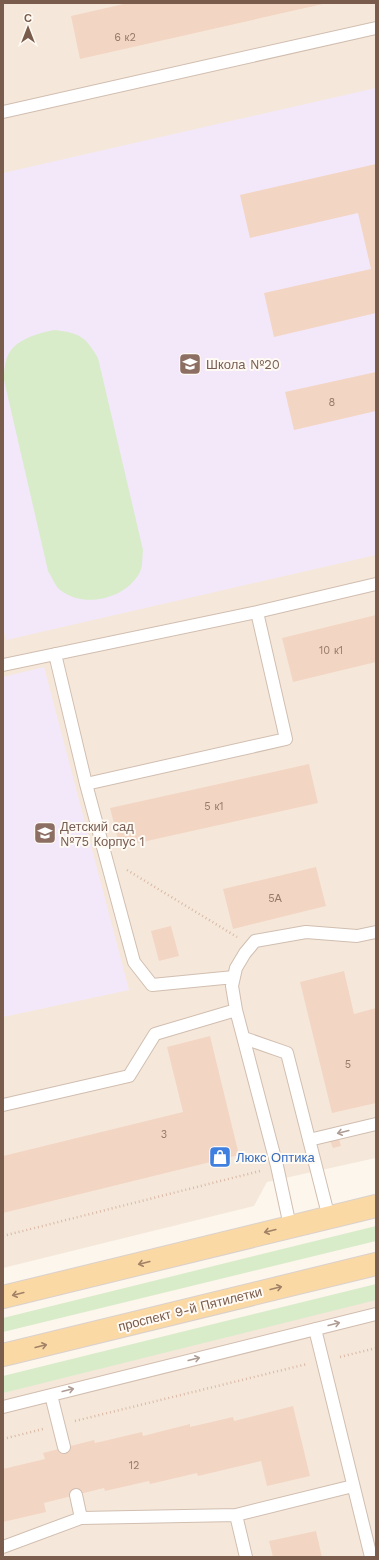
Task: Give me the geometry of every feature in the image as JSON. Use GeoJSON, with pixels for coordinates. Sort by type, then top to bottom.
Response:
{"type":"FeatureCollection","features":[{"type":"Feature","properties":{"kind":"main road"},"geometry":{"type":"LineString","coordinates":[[3,1297],[376,1206]]}},
{"type":"Feature","properties":{"kind":"main road","name":"проспект 9-й Пятилетки"},"geometry":{"type":"LineString","coordinates":[[3,1355],[376,1264]]}},
{"type":"Feature","properties":{"kind":"lane"},"geometry":{"type":"LineString","coordinates":[[3,112],[376,28]]}},
{"type":"Feature","properties":{"kind":"lane"},"geometry":{"type":"LineString","coordinates":[[3,665],[258,612],[376,584]]}},
{"type":"Feature","properties":{"kind":"lane"},"geometry":{"type":"LineString","coordinates":[[86,784],[286,739],[258,612]]}},
{"type":"Feature","properties":{"kind":"lane"},"geometry":{"type":"LineString","coordinates":[[55,654],[86,784],[134,962],[152,985],[234,977]]}},
{"type":"Feature","properties":{"kind":"lane"},"geometry":{"type":"LineString","coordinates":[[290,1226],[277,1166],[236,1010],[232,986],[234,977],[239,963],[255,941],[306,932],[357,936],[376,932]]}},
{"type":"Feature","properties":{"kind":"lane"},"geometry":{"type":"LineString","coordinates":[[3,1105],[129,1076],[155,1034],[236,1010]]}},
{"type":"Feature","properties":{"kind":"lane"},"geometry":{"type":"LineString","coordinates":[[244,1038],[287,1053],[329,1218]]}},
{"type":"Feature","properties":{"kind":"lane"},"geometry":{"type":"LineString","coordinates":[[309,1140],[376,1124]]}},
{"type":"Feature","properties":{"kind":"lane"},"geometry":{"type":"LineString","coordinates":[[3,1407],[314,1328],[376,1314]]}},
{"type":"Feature","properties":{"kind":"lane"},"geometry":{"type":"LineString","coordinates":[[314,1328],[371,1557]]}},
{"type":"Feature","properties":{"kind":"lane"},"geometry":{"type":"LineString","coordinates":[[51,1395],[64,1448]]}},
{"type":"Feature","properties":{"kind":"lane"},"geometry":{"type":"LineString","coordinates":[[3,1547],[81,1518],[236,1515],[353,1486]]}},
{"type":"Feature","properties":{"kind":"lane"},"geometry":{"type":"LineString","coordinates":[[76,1495],[81,1518]]}},
{"type":"Feature","properties":{"kind":"lane"},"geometry":{"type":"LineString","coordinates":[[236,1515],[246,1557]]}},
{"type":"Feature","properties":{"kind":"path"},"geometry":{"type":"LineString","coordinates":[[106,857],[252,945]]}},
{"type":"Feature","properties":{"kind":"path"},"geometry":{"type":"LineString","coordinates":[[3,1236],[277,1166]]}},
{"type":"Feature","properties":{"kind":"path"},"geometry":{"type":"LineString","coordinates":[[3,1439],[376,1348]]}},
{"type":"Feature","properties":{"kind":"shaded area"},"geometry":{"type":"Polygon","coordinates":[[[3,3],[376,3],[376,1158],[267,1182],[254,1206],[3,1268],[3,3]]]}},
{"type":"Feature","properties":{"kind":"shaded area","name":"Школа №20"},"geometry":{"type":"Polygon","coordinates":[[[376,88],[376,555],[6,640],[3,628],[3,173],[376,88]]]}},
{"type":"Feature","properties":{"kind":"shaded area","name":"Детский сад №75 Корпус 1"},"geometry":{"type":"Polygon","coordinates":[[[44,667],[129,990],[3,1017],[3,677],[44,667]]]}},
{"type":"Feature","properties":{"kind":"shaded area"},"geometry":{"type":"Polygon","coordinates":[[[376,1287],[376,1557],[3,1557],[3,1382],[376,1287]]]}},
{"type":"Feature","properties":{"kind":"green space"},"geometry":{"type":"Polygon","coordinates":[[[54,330],[76,334],[81,337],[85,340],[98,358],[143,550],[141,570],[134,581],[115,595],[92,600],[70,596],[60,590],[48,571],[4,380],[5,363],[13,348],[25,339],[54,330]]]}},
{"type":"Feature","properties":{"kind":"green space"},"geometry":{"type":"Polygon","coordinates":[[[376,1226],[376,1241],[3,1332],[3,1318],[376,1226]]]}},
{"type":"Feature","properties":{"kind":"green space"},"geometry":{"type":"Polygon","coordinates":[[[376,1284],[376,1300],[3,1393],[3,1376],[376,1284]]]}},
{"type":"Feature","properties":{"kind":"building"},"geometry":{"type":"Polygon","coordinates":[[[128,3],[323,4],[80,59],[71,16],[128,3]]]}},
{"type":"Feature","properties":{"kind":"building"},"geometry":{"type":"Polygon","coordinates":[[[376,164],[376,313],[274,337],[264,293],[371,269],[358,213],[250,238],[240,195],[376,164]]]}},
{"type":"Feature","properties":{"kind":"building"},"geometry":{"type":"Polygon","coordinates":[[[376,372],[376,411],[294,430],[285,392],[376,372]]]}},
{"type":"Feature","properties":{"kind":"building"},"geometry":{"type":"Polygon","coordinates":[[[376,615],[376,662],[293,682],[282,638],[376,615]]]}},
{"type":"Feature","properties":{"kind":"building"},"geometry":{"type":"Polygon","coordinates":[[[309,764],[318,803],[120,847],[110,808],[309,764]]]}},
{"type":"Feature","properties":{"kind":"building"},"geometry":{"type":"Polygon","coordinates":[[[316,867],[326,906],[233,929],[223,889],[316,867]]]}},
{"type":"Feature","properties":{"kind":"building"},"geometry":{"type":"Polygon","coordinates":[[[171,926],[179,956],[159,961],[151,931],[171,926]]]}},
{"type":"Feature","properties":{"kind":"building"},"geometry":{"type":"Polygon","coordinates":[[[344,971],[354,1014],[376,1008],[376,1103],[332,1113],[300,982],[344,971]]]}},
{"type":"Feature","properties":{"kind":"building"},"geometry":{"type":"Polygon","coordinates":[[[210,1036],[239,1155],[3,1213],[3,1156],[183,1112],[167,1047],[210,1036]]]}},
{"type":"Feature","properties":{"kind":"building"},"geometry":{"type":"Polygon","coordinates":[[[339,1139],[341,1146],[333,1148],[330,1141],[339,1139]]]}},
{"type":"Feature","properties":{"kind":"building"},"geometry":{"type":"Polygon","coordinates":[[[293,1406],[310,1476],[267,1486],[261,1461],[198,1476],[197,1473],[150,1484],[149,1481],[105,1491],[104,1488],[44,1503],[46,1512],[3,1522],[3,1469],[45,1459],[43,1453],[94,1440],[95,1443],[142,1432],[143,1436],[190,1424],[190,1427],[233,1417],[234,1421],[293,1406]]]}},
{"type":"Feature","properties":{"kind":"building"},"geometry":{"type":"Polygon","coordinates":[[[316,1531],[322,1557],[273,1557],[269,1541],[316,1531]]]}},
{"type":"Feature","properties":{"kind":"place","name":"Школа №20"},"geometry":{"type":"Point","coordinates":[190,364]}},
{"type":"Feature","properties":{"kind":"place","name":"Детский сад №75 Корпус 1"},"geometry":{"type":"Point","coordinates":[45,833]}},
{"type":"Feature","properties":{"kind":"place","name":"Люкс Оптика"},"geometry":{"type":"Point","coordinates":[220,1157]}}]}
